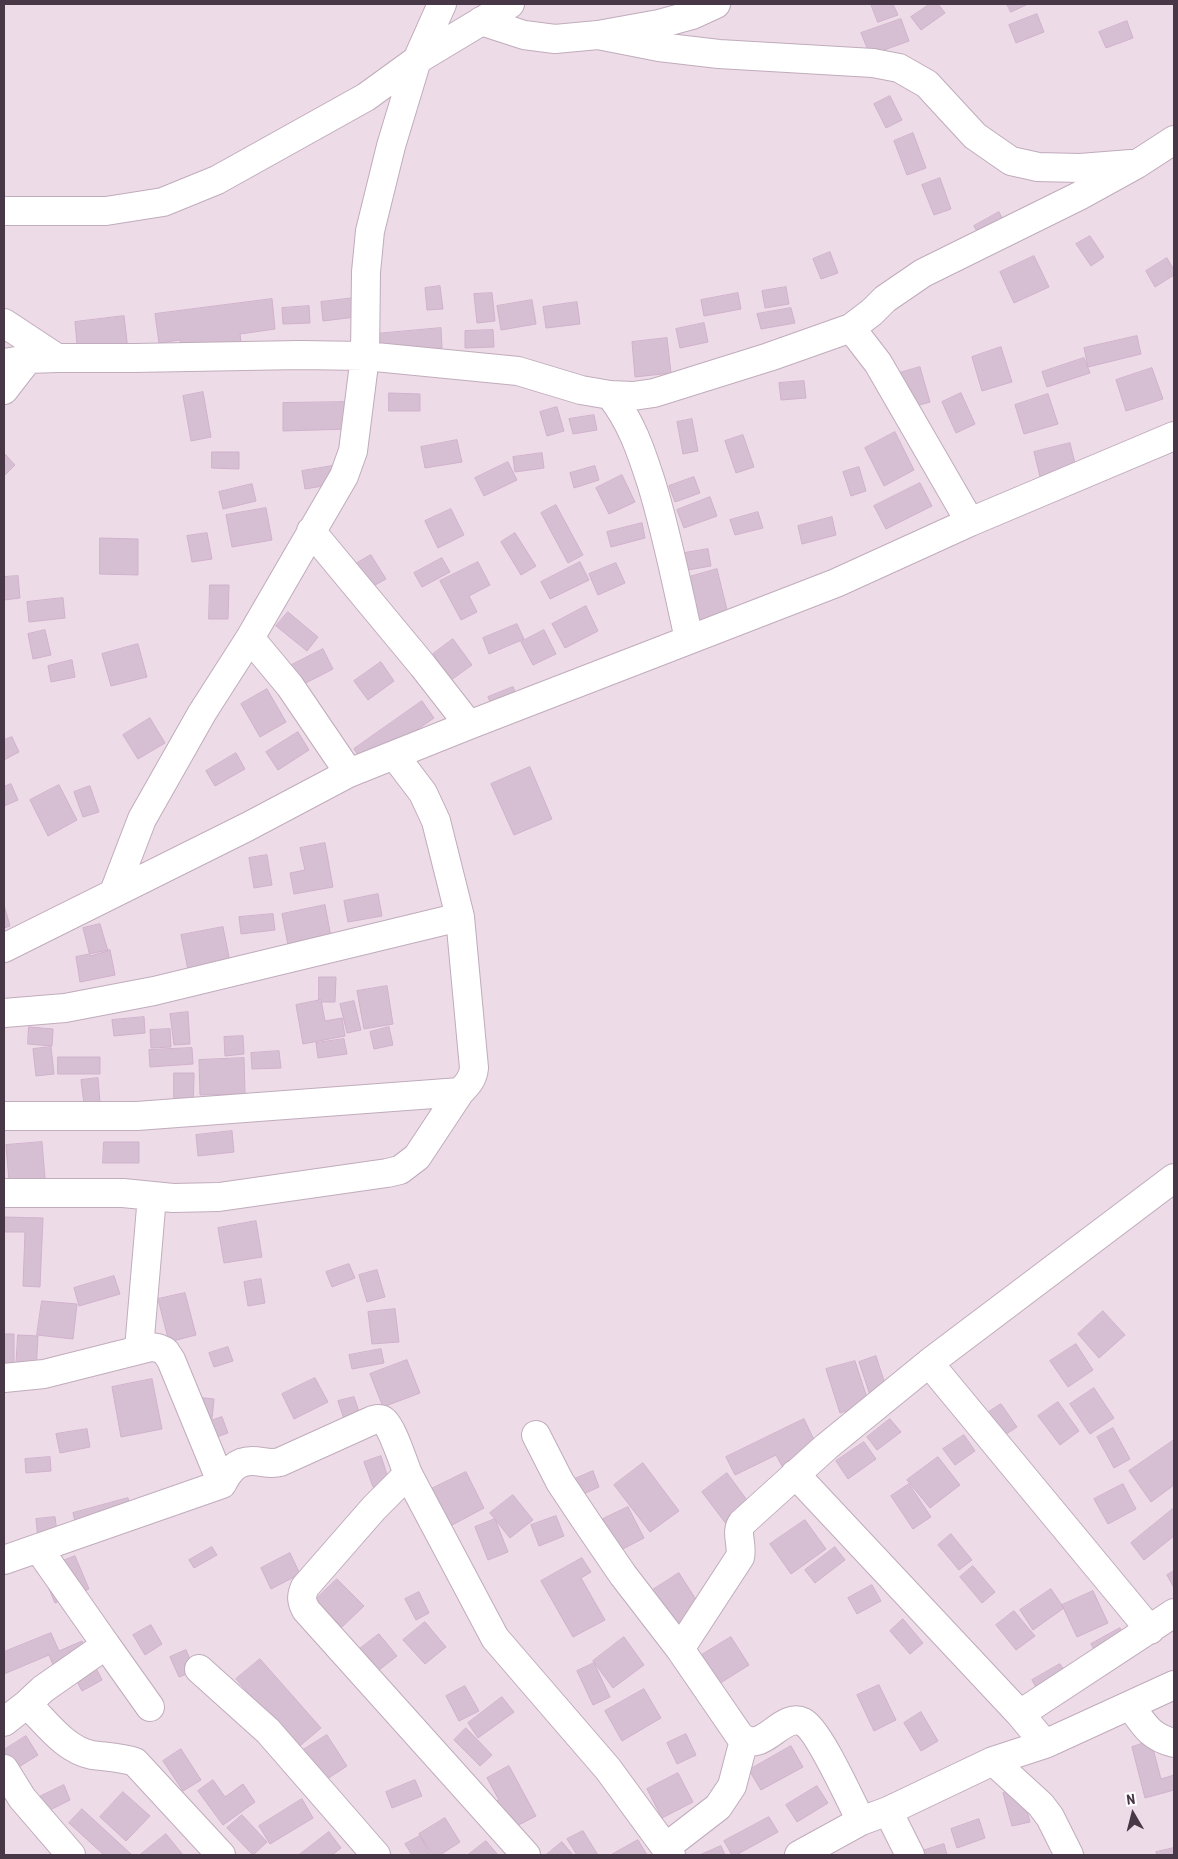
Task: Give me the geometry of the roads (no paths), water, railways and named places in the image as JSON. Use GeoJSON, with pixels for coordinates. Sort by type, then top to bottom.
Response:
{"type":"FeatureCollection","features":[{"type":"Feature","properties":{"kind":"street"},"geometry":{"type":"LineString","coordinates":[[114,892],[142,819],[202,713],[250,638],[344,476],[353,451],[365,356],[366,272],[370,231],[391,146],[417,60],[442,4]]}},
{"type":"Feature","properties":{"kind":"street"},"geometry":{"type":"LineString","coordinates":[[4,211],[106,211],[163,202],[217,180],[366,96],[417,60],[510,4]]}},
{"type":"Feature","properties":{"kind":"street"},"geometry":{"type":"LineString","coordinates":[[481,21],[524,35],[555,39],[598,35],[659,24],[692,15],[716,4]]}},
{"type":"Feature","properties":{"kind":"street"},"geometry":{"type":"LineString","coordinates":[[598,35],[659,48],[719,54],[873,63],[899,68],[926,84],[975,136],[1010,161],[1046,167],[1080,168],[1137,164]]}},
{"type":"Feature","properties":{"kind":"street"},"geometry":{"type":"LineString","coordinates":[[4,390],[16,361],[57,358],[300,355],[365,356],[518,371],[581,390],[610,395],[633,396],[654,393],[769,357],[851,328],[885,299],[924,273],[1079,196],[1137,164],[1174,140]]}},
{"type":"Feature","properties":{"kind":"street"},"geometry":{"type":"LineString","coordinates":[[4,324],[57,358]]}},
{"type":"Feature","properties":{"kind":"street"},"geometry":{"type":"LineString","coordinates":[[851,328],[878,362],[970,522]]}},
{"type":"Feature","properties":{"kind":"street"},"geometry":{"type":"LineString","coordinates":[[610,395],[620,408],[640,448],[660,510],[689,639]]}},
{"type":"Feature","properties":{"kind":"street"},"geometry":{"type":"LineString","coordinates":[[4,948],[247,827],[349,773],[836,583],[970,522],[1174,436]]}},
{"type":"Feature","properties":{"kind":"street"},"geometry":{"type":"LineString","coordinates":[[312,531],[470,725]]}},
{"type":"Feature","properties":{"kind":"street"},"geometry":{"type":"LineString","coordinates":[[250,638],[290,686],[349,773]]}},
{"type":"Feature","properties":{"kind":"street"},"geometry":{"type":"LineString","coordinates":[[4,1193],[123,1192],[192,1199],[219,1197],[387,1173],[400,1170],[417,1157],[460,1092],[474,1075],[474,1068],[460,917],[436,821],[423,793],[394,756]]}},
{"type":"Feature","properties":{"kind":"street"},"geometry":{"type":"LineString","coordinates":[[4,1013],[65,1008],[154,991],[460,917]]}},
{"type":"Feature","properties":{"kind":"street"},"geometry":{"type":"LineString","coordinates":[[4,1116],[137,1116],[460,1092]]}},
{"type":"Feature","properties":{"kind":"street"},"geometry":{"type":"LineString","coordinates":[[680,1649],[740,1557],[742,1545],[739,1527],[826,1447],[929,1363],[1174,1178]]}},
{"type":"Feature","properties":{"kind":"street"},"geometry":{"type":"LineString","coordinates":[[139,1349],[152,1196]]}},
{"type":"Feature","properties":{"kind":"street"},"geometry":{"type":"LineString","coordinates":[[4,1378],[44,1374],[139,1349],[158,1348],[165,1351],[222,1484]]}},
{"type":"Feature","properties":{"kind":"street"},"geometry":{"type":"LineString","coordinates":[[929,1363],[1150,1630]]}},
{"type":"Feature","properties":{"kind":"street"},"geometry":{"type":"LineString","coordinates":[[4,1560],[222,1484],[232,1468],[238,1464],[253,1460],[267,1464],[280,1462],[377,1419],[384,1421],[390,1431],[408,1474],[495,1638],[608,1769],[669,1851],[718,1807],[732,1786],[744,1740]]}},
{"type":"Feature","properties":{"kind":"street"},"geometry":{"type":"LineString","coordinates":[[536,1435],[560,1482],[586,1521],[623,1575],[680,1649],[739,1735],[744,1740],[753,1742],[763,1739],[789,1722],[797,1720],[806,1723],[820,1742],[861,1821]]}},
{"type":"Feature","properties":{"kind":"street"},"geometry":{"type":"LineString","coordinates":[[408,1474],[374,1508],[305,1587],[302,1603],[306,1610],[526,1855]]}},
{"type":"Feature","properties":{"kind":"street"},"geometry":{"type":"LineString","coordinates":[[796,1474],[1020,1714],[1045,1744]]}},
{"type":"Feature","properties":{"kind":"street"},"geometry":{"type":"LineString","coordinates":[[38,1548],[150,1707]]}},
{"type":"Feature","properties":{"kind":"street"},"geometry":{"type":"LineString","coordinates":[[1020,1714],[1174,1613]]}},
{"type":"Feature","properties":{"kind":"street"},"geometry":{"type":"LineString","coordinates":[[4,1722],[106,1645]]}},
{"type":"Feature","properties":{"kind":"street"},"geometry":{"type":"LineString","coordinates":[[199,1669],[268,1731],[376,1855]]}},
{"type":"Feature","properties":{"kind":"street"},"geometry":{"type":"LineString","coordinates":[[799,1855],[861,1821],[993,1761],[1045,1744],[1174,1685]]}},
{"type":"Feature","properties":{"kind":"street"},"geometry":{"type":"LineString","coordinates":[[27,1704],[72,1748],[90,1755],[124,1758],[135,1762],[221,1855]]}},
{"type":"Feature","properties":{"kind":"street"},"geometry":{"type":"LineString","coordinates":[[1130,1705],[1146,1727],[1160,1739],[1174,1743]]}},
{"type":"Feature","properties":{"kind":"street"},"geometry":{"type":"LineString","coordinates":[[993,1761],[1041,1805],[1050,1817],[1069,1855]]}},
{"type":"Feature","properties":{"kind":"street"},"geometry":{"type":"LineString","coordinates":[[4,1769],[22,1798],[71,1855]]}},
{"type":"Feature","properties":{"kind":"street"},"geometry":{"type":"LineString","coordinates":[[888,1810],[910,1855]]}}]}
